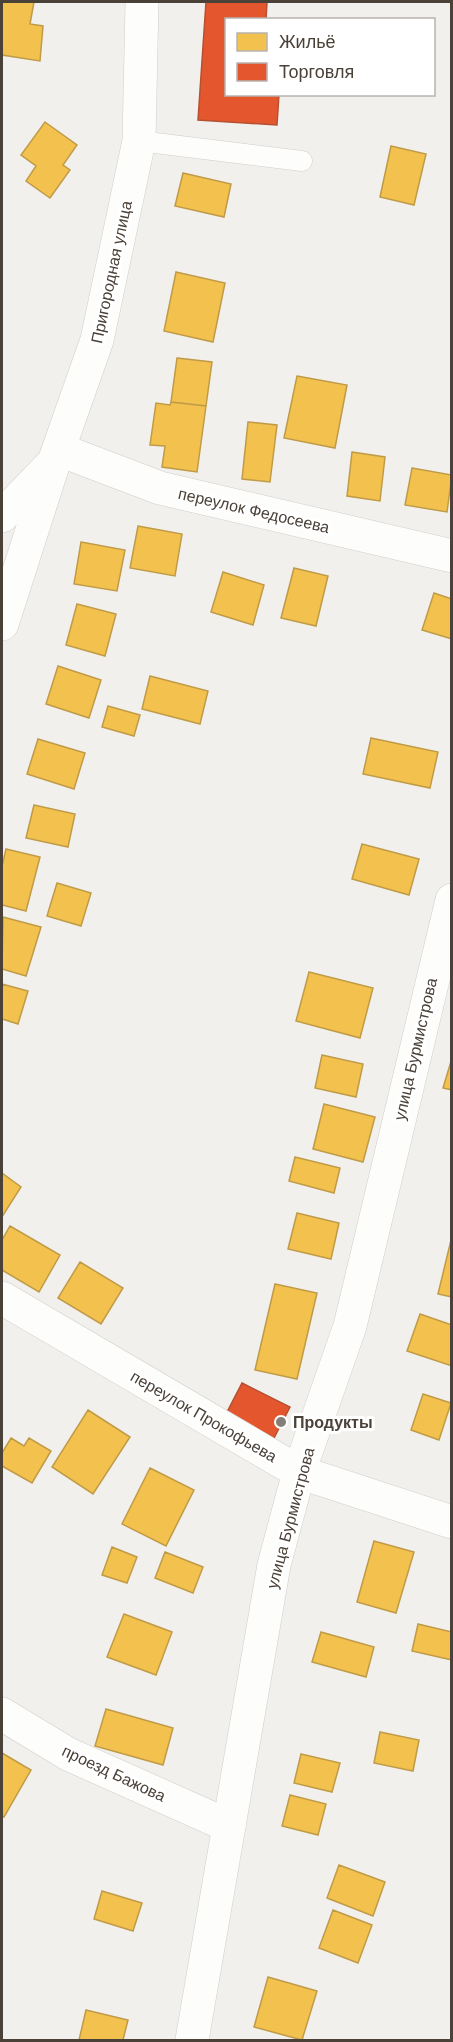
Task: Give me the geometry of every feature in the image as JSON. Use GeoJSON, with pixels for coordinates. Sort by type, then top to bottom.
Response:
{"type":"FeatureCollection","features":[{"type":"Feature","properties":{"kind":"street","name":"Пригородная улица"},"geometry":{"type":"LineString","coordinates":[[2,516],[57,456],[97,340],[139,141],[142,2]]}},
{"type":"Feature","properties":{"kind":"street","name":"переулок Федосеева"},"geometry":{"type":"LineString","coordinates":[[57,456],[160,488],[452,556]]}},
{"type":"Feature","properties":{"kind":"street"},"geometry":{"type":"LineString","coordinates":[[2,624],[57,456]]}},
{"type":"Feature","properties":{"kind":"street","name":"улица Бурмистрова"},"geometry":{"type":"LineString","coordinates":[[192,2040],[274,1565],[299,1472],[350,1326],[452,900]]}},
{"type":"Feature","properties":{"kind":"street","name":"переулок Прокофьева"},"geometry":{"type":"LineString","coordinates":[[2,1299],[299,1472],[452,1522]]}},
{"type":"Feature","properties":{"kind":"street","name":"проезд Бажова"},"geometry":{"type":"LineString","coordinates":[[2,1714],[68,1754],[229,1826]]}},
{"type":"Feature","properties":{"kind":"lane"},"geometry":{"type":"LineString","coordinates":[[139,141],[302,161]]}},
{"type":"Feature","properties":{"kind":"building: Жильё"},"geometry":{"type":"Polygon","coordinates":[[[2,2],[34,2],[30,24],[43,26],[40,61],[2,55],[2,2]]]}},
{"type":"Feature","properties":{"kind":"building: Жильё"},"geometry":{"type":"Polygon","coordinates":[[[45,122],[77,145],[63,165],[70,170],[50,198],[26,181],[36,166],[21,155],[45,122]]]}},
{"type":"Feature","properties":{"kind":"building: Жильё"},"geometry":{"type":"Polygon","coordinates":[[[391,146],[426,154],[414,205],[380,197],[391,146]]]}},
{"type":"Feature","properties":{"kind":"building: Жильё"},"geometry":{"type":"Polygon","coordinates":[[[183,173],[231,184],[224,217],[175,206],[183,173]]]}},
{"type":"Feature","properties":{"kind":"building: Жильё"},"geometry":{"type":"Polygon","coordinates":[[[176,272],[225,283],[213,342],[164,331],[176,272]]]}},
{"type":"Feature","properties":{"kind":"building: Жильё"},"geometry":{"type":"Polygon","coordinates":[[[177,358],[212,362],[206,406],[171,402],[177,358]]]}},
{"type":"Feature","properties":{"kind":"building: Жильё"},"geometry":{"type":"Polygon","coordinates":[[[297,376],[347,385],[335,448],[284,438],[297,376]]]}},
{"type":"Feature","properties":{"kind":"building: Жильё"},"geometry":{"type":"Polygon","coordinates":[[[171,402],[206,406],[197,472],[162,467],[165,446],[150,445],[156,403],[170,405],[171,402]]]}},
{"type":"Feature","properties":{"kind":"building: Жильё"},"geometry":{"type":"Polygon","coordinates":[[[248,422],[277,425],[270,482],[242,479],[248,422]]]}},
{"type":"Feature","properties":{"kind":"building: Жильё"},"geometry":{"type":"Polygon","coordinates":[[[352,452],[385,457],[380,501],[347,496],[352,452]]]}},
{"type":"Feature","properties":{"kind":"building: Жильё"},"geometry":{"type":"Polygon","coordinates":[[[412,468],[452,475],[447,512],[405,505],[412,468]]]}},
{"type":"Feature","properties":{"kind":"building: Жильё"},"geometry":{"type":"Polygon","coordinates":[[[138,526],[182,534],[175,576],[130,568],[138,526]]]}},
{"type":"Feature","properties":{"kind":"building: Жильё"},"geometry":{"type":"Polygon","coordinates":[[[81,542],[125,550],[117,591],[74,584],[81,542]]]}},
{"type":"Feature","properties":{"kind":"building: Жильё"},"geometry":{"type":"Polygon","coordinates":[[[294,568],[328,576],[316,626],[281,618],[294,568]]]}},
{"type":"Feature","properties":{"kind":"building: Жильё"},"geometry":{"type":"Polygon","coordinates":[[[223,572],[264,585],[253,625],[211,612],[223,572]]]}},
{"type":"Feature","properties":{"kind":"building: Жильё"},"geometry":{"type":"Polygon","coordinates":[[[434,593],[452,599],[452,639],[422,630],[434,593]]]}},
{"type":"Feature","properties":{"kind":"building: Жильё"},"geometry":{"type":"Polygon","coordinates":[[[77,604],[116,614],[105,656],[66,645],[77,604]]]}},
{"type":"Feature","properties":{"kind":"building: Жильё"},"geometry":{"type":"Polygon","coordinates":[[[58,666],[101,680],[89,718],[46,704],[58,666]]]}},
{"type":"Feature","properties":{"kind":"building: Жильё"},"geometry":{"type":"Polygon","coordinates":[[[150,676],[208,691],[200,724],[142,709],[150,676]]]}},
{"type":"Feature","properties":{"kind":"building: Жильё"},"geometry":{"type":"Polygon","coordinates":[[[108,706],[140,715],[134,736],[102,727],[108,706]]]}},
{"type":"Feature","properties":{"kind":"building: Жильё"},"geometry":{"type":"Polygon","coordinates":[[[371,738],[438,752],[430,788],[363,774],[371,738]]]}},
{"type":"Feature","properties":{"kind":"building: Жильё"},"geometry":{"type":"Polygon","coordinates":[[[38,739],[85,753],[74,789],[27,774],[38,739]]]}},
{"type":"Feature","properties":{"kind":"building: Жильё"},"geometry":{"type":"Polygon","coordinates":[[[34,805],[75,814],[68,847],[26,838],[34,805]]]}},
{"type":"Feature","properties":{"kind":"building: Жильё"},"geometry":{"type":"Polygon","coordinates":[[[362,844],[419,859],[409,895],[352,879],[362,844]]]}},
{"type":"Feature","properties":{"kind":"building: Жильё"},"geometry":{"type":"Polygon","coordinates":[[[6,849],[40,857],[26,911],[2,905],[2,866],[6,849]]]}},
{"type":"Feature","properties":{"kind":"building: Жильё"},"geometry":{"type":"Polygon","coordinates":[[[57,883],[91,893],[81,926],[47,916],[57,883]]]}},
{"type":"Feature","properties":{"kind":"building: Жильё"},"geometry":{"type":"Polygon","coordinates":[[[3,917],[41,927],[26,976],[2,969],[3,917]]]}},
{"type":"Feature","properties":{"kind":"building: Жильё"},"geometry":{"type":"Polygon","coordinates":[[[309,972],[373,988],[360,1038],[296,1021],[309,972]]]}},
{"type":"Feature","properties":{"kind":"building: Жильё"},"geometry":{"type":"Polygon","coordinates":[[[2,984],[28,991],[18,1024],[2,1019],[2,984]]]}},
{"type":"Feature","properties":{"kind":"building: Жильё"},"geometry":{"type":"Polygon","coordinates":[[[322,1055],[363,1064],[356,1097],[315,1088],[322,1055]]]}},
{"type":"Feature","properties":{"kind":"building: Жильё"},"geometry":{"type":"Polygon","coordinates":[[[452,1058],[452,1090],[443,1088],[452,1058]]]}},
{"type":"Feature","properties":{"kind":"building: Жильё"},"geometry":{"type":"Polygon","coordinates":[[[324,1104],[375,1117],[363,1162],[313,1149],[324,1104]]]}},
{"type":"Feature","properties":{"kind":"building: Жильё"},"geometry":{"type":"Polygon","coordinates":[[[295,1157],[340,1168],[334,1193],[289,1181],[295,1157]]]}},
{"type":"Feature","properties":{"kind":"building: Жильё"},"geometry":{"type":"Polygon","coordinates":[[[2,1173],[21,1187],[2,1217],[2,1173]]]}},
{"type":"Feature","properties":{"kind":"building: Жильё"},"geometry":{"type":"Polygon","coordinates":[[[297,1213],[339,1223],[331,1259],[288,1249],[297,1213]]]}},
{"type":"Feature","properties":{"kind":"building: Жильё"},"geometry":{"type":"Polygon","coordinates":[[[10,1226],[60,1255],[39,1292],[2,1270],[2,1240],[10,1226]]]}},
{"type":"Feature","properties":{"kind":"building: Жильё"},"geometry":{"type":"Polygon","coordinates":[[[452,1240],[452,1297],[438,1294],[452,1240]]]}},
{"type":"Feature","properties":{"kind":"building: Жильё"},"geometry":{"type":"Polygon","coordinates":[[[80,1262],[123,1288],[101,1324],[58,1298],[80,1262]]]}},
{"type":"Feature","properties":{"kind":"building: Жильё"},"geometry":{"type":"Polygon","coordinates":[[[275,1284],[317,1293],[297,1379],[255,1370],[275,1284]]]}},
{"type":"Feature","properties":{"kind":"building: Жильё"},"geometry":{"type":"Polygon","coordinates":[[[420,1314],[452,1325],[452,1366],[407,1351],[420,1314]]]}},
{"type":"Feature","properties":{"kind":"building: Жильё"},"geometry":{"type":"Polygon","coordinates":[[[423,1394],[451,1403],[439,1440],[411,1430],[423,1394]]]}},
{"type":"Feature","properties":{"kind":"building: Жильё"},"geometry":{"type":"Polygon","coordinates":[[[88,1410],[130,1437],[93,1494],[52,1467],[88,1410]]]}},
{"type":"Feature","properties":{"kind":"building: Жильё"},"geometry":{"type":"Polygon","coordinates":[[[11,1438],[24,1446],[29,1438],[51,1451],[32,1483],[2,1466],[2,1453],[11,1438]]]}},
{"type":"Feature","properties":{"kind":"building: Жильё"},"geometry":{"type":"Polygon","coordinates":[[[150,1468],[194,1490],[166,1546],[122,1524],[150,1468]]]}},
{"type":"Feature","properties":{"kind":"building: Жильё"},"geometry":{"type":"Polygon","coordinates":[[[374,1541],[414,1552],[396,1613],[357,1602],[374,1541]]]}},
{"type":"Feature","properties":{"kind":"building: Жильё"},"geometry":{"type":"Polygon","coordinates":[[[112,1547],[137,1557],[127,1583],[102,1575],[112,1547]]]}},
{"type":"Feature","properties":{"kind":"building: Жильё"},"geometry":{"type":"Polygon","coordinates":[[[165,1552],[203,1567],[193,1593],[155,1578],[165,1552]]]}},
{"type":"Feature","properties":{"kind":"building: Жильё"},"geometry":{"type":"Polygon","coordinates":[[[124,1614],[172,1632],[156,1675],[107,1657],[124,1614]]]}},
{"type":"Feature","properties":{"kind":"building: Жильё"},"geometry":{"type":"Polygon","coordinates":[[[418,1624],[452,1632],[452,1660],[412,1651],[418,1624]]]}},
{"type":"Feature","properties":{"kind":"building: Жильё"},"geometry":{"type":"Polygon","coordinates":[[[321,1632],[374,1647],[366,1677],[312,1662],[321,1632]]]}},
{"type":"Feature","properties":{"kind":"building: Жильё"},"geometry":{"type":"Polygon","coordinates":[[[106,1709],[173,1728],[163,1765],[95,1746],[106,1709]]]}},
{"type":"Feature","properties":{"kind":"building: Жильё"},"geometry":{"type":"Polygon","coordinates":[[[380,1732],[419,1740],[413,1771],[374,1763],[380,1732]]]}},
{"type":"Feature","properties":{"kind":"building: Жильё"},"geometry":{"type":"Polygon","coordinates":[[[2,1753],[31,1770],[4,1817],[2,1816],[2,1753]]]}},
{"type":"Feature","properties":{"kind":"building: Жильё"},"geometry":{"type":"Polygon","coordinates":[[[301,1754],[340,1763],[332,1792],[294,1783],[301,1754]]]}},
{"type":"Feature","properties":{"kind":"building: Жильё"},"geometry":{"type":"Polygon","coordinates":[[[290,1795],[326,1804],[318,1835],[282,1826],[290,1795]]]}},
{"type":"Feature","properties":{"kind":"building: Жильё"},"geometry":{"type":"Polygon","coordinates":[[[339,1865],[385,1882],[373,1916],[327,1898],[339,1865]]]}},
{"type":"Feature","properties":{"kind":"building: Жильё"},"geometry":{"type":"Polygon","coordinates":[[[102,1891],[142,1903],[133,1931],[94,1919],[102,1891]]]}},
{"type":"Feature","properties":{"kind":"building: Жильё"},"geometry":{"type":"Polygon","coordinates":[[[333,1910],[372,1925],[358,1963],[319,1948],[333,1910]]]}},
{"type":"Feature","properties":{"kind":"building: Жильё"},"geometry":{"type":"Polygon","coordinates":[[[268,1977],[317,1991],[302,2040],[254,2027],[268,1977]]]}},
{"type":"Feature","properties":{"kind":"building: Жильё"},"geometry":{"type":"Polygon","coordinates":[[[86,2010],[128,2020],[123,2040],[79,2040],[86,2010]]]}},
{"type":"Feature","properties":{"kind":"building: Торговля"},"geometry":{"type":"Polygon","coordinates":[[[206,2],[267,2],[266,18],[225,18],[225,96],[279,96],[277,125],[198,120],[206,2]]]}},
{"type":"Feature","properties":{"kind":"building: Торговля"},"geometry":{"type":"Polygon","coordinates":[[[242,1383],[290,1407],[274,1438],[226,1414],[242,1383]]]}},
{"type":"Feature","properties":{"kind":"place","name":"Продукты"},"geometry":{"type":"Point","coordinates":[281,1422]}}]}
